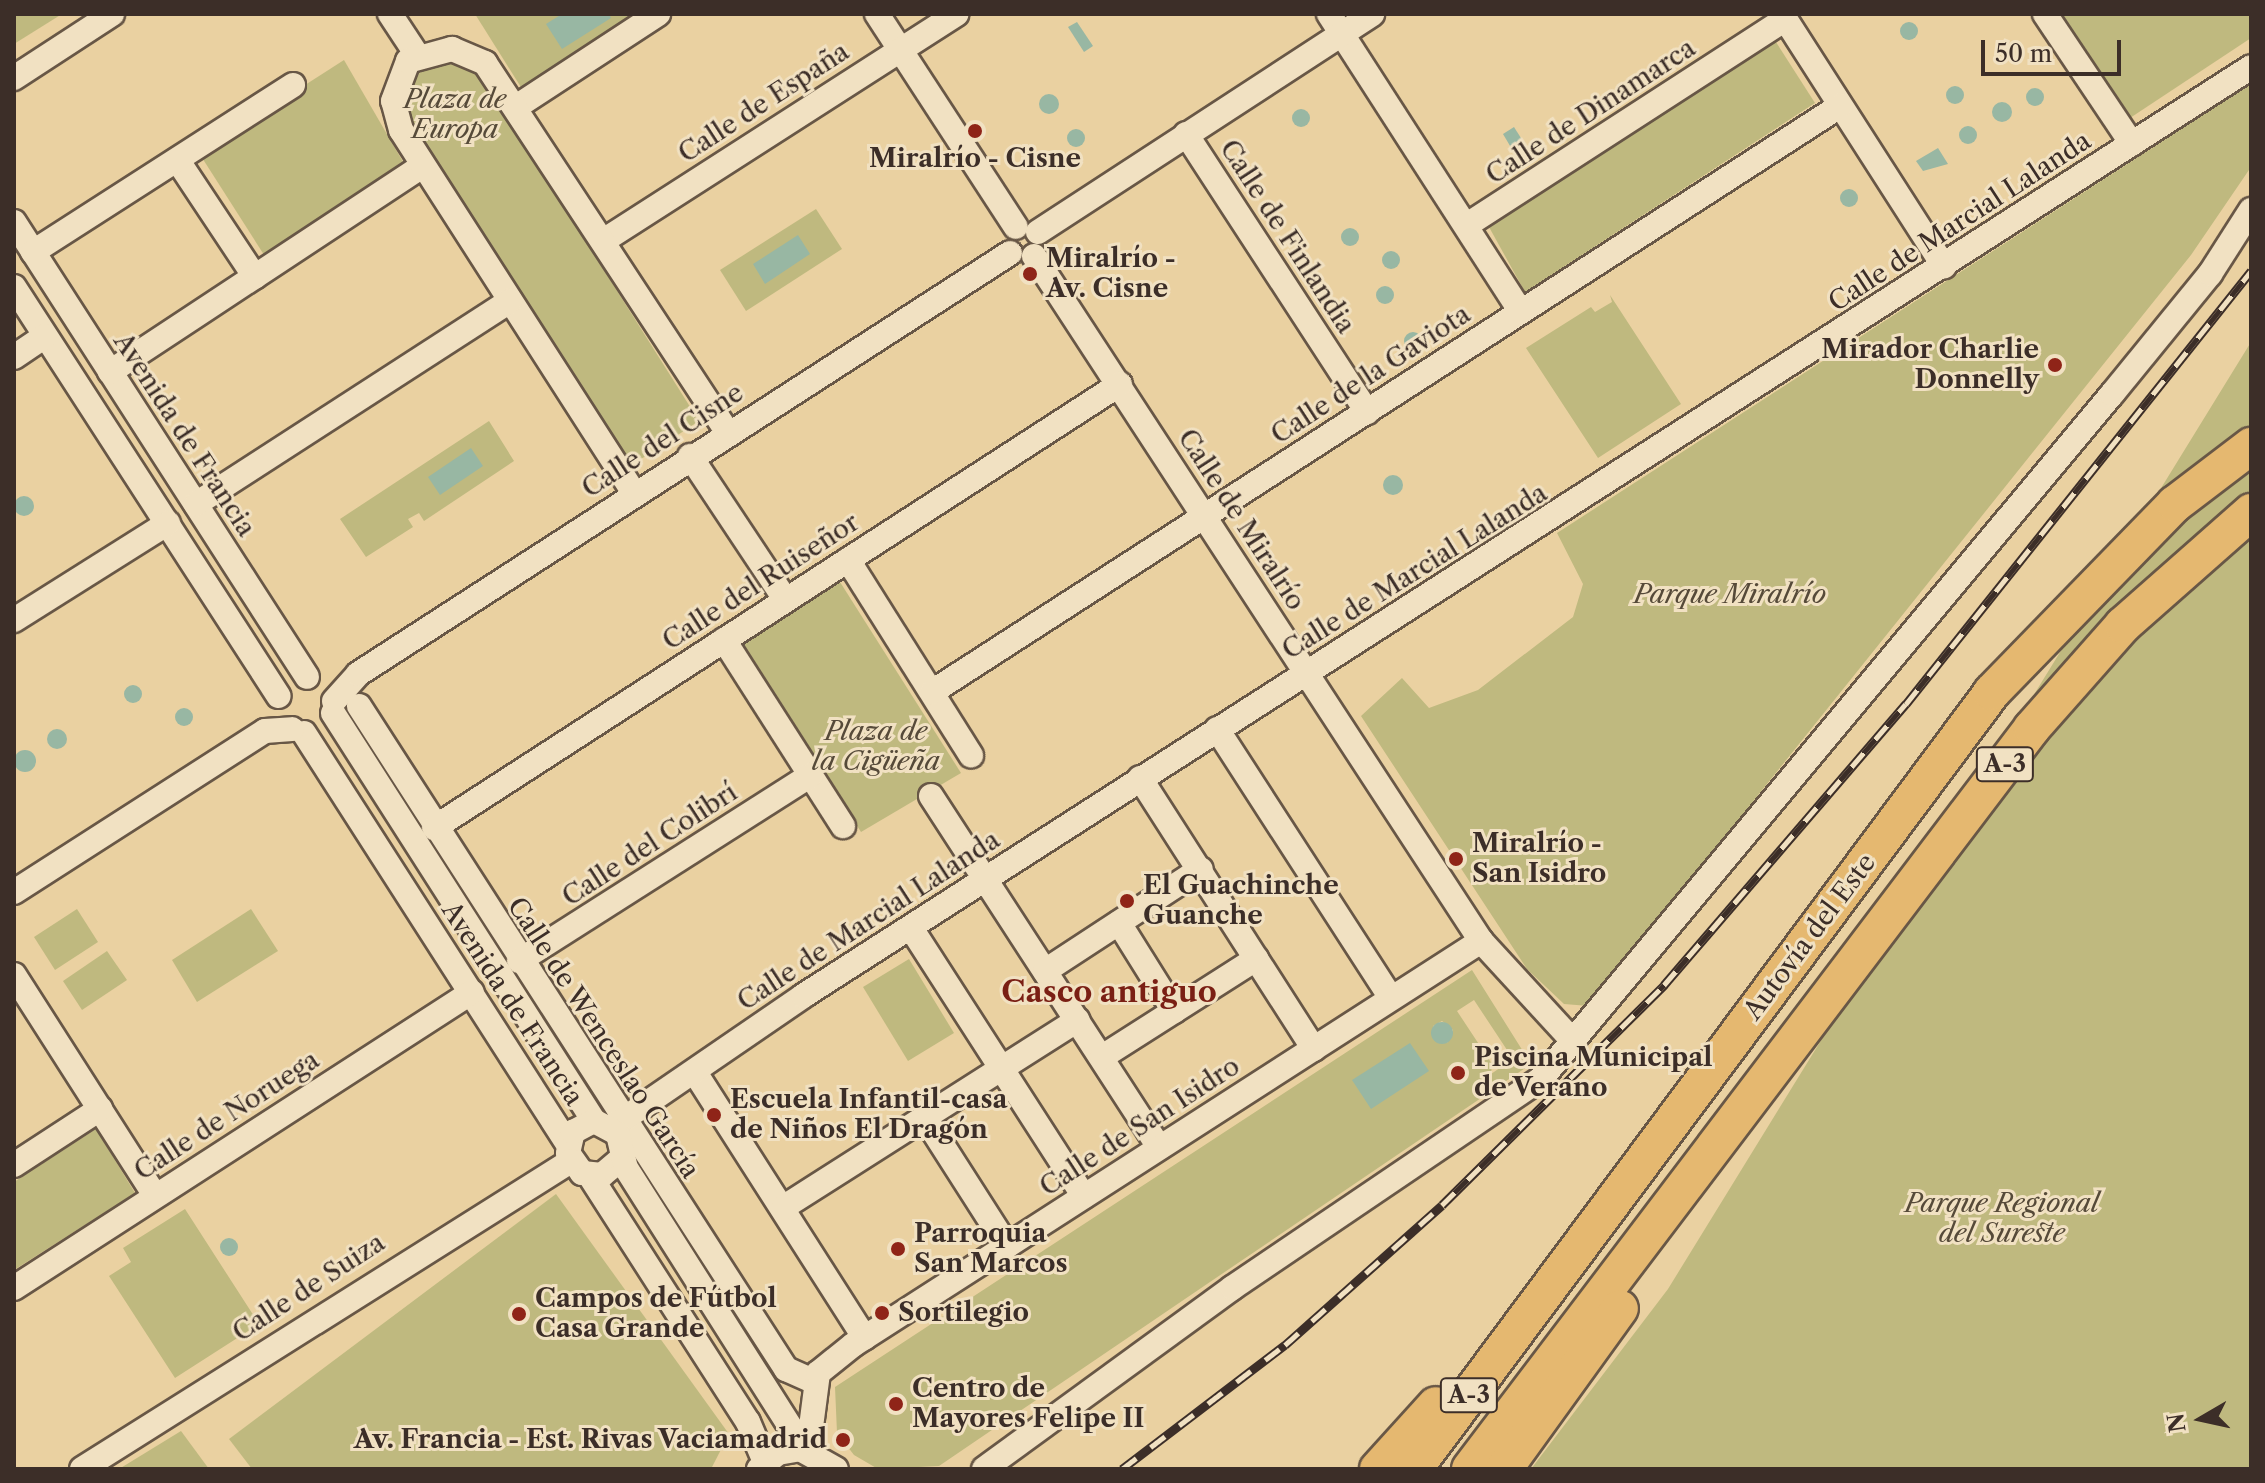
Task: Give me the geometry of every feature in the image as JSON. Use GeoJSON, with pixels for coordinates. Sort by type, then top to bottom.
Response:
{"type":"FeatureCollection","features":[{"type":"Feature","properties":{"kind":"highway"},"geometry":{"type":"LineString","coordinates":[[2175,504],[2251,423]]}},
{"type":"Feature","properties":{"kind":"highway","name":"Autovía del Este"},"geometry":{"type":"LineString","coordinates":[[1414,1469],[1992,692],[2175,504],[2251,446]]}},
{"type":"Feature","properties":{"kind":"highway","name":"Autovía del Este"},"geometry":{"type":"LineString","coordinates":[[1470,1469],[2032,728],[2123,625],[2251,512]]}},
{"type":"Feature","properties":{"kind":"highway"},"geometry":{"type":"LineString","coordinates":[[1504,1469],[1778,1081],[1793,1047]]}},
{"type":"Feature","properties":{"kind":"highway"},"geometry":{"type":"LineString","coordinates":[[1378,1469],[1487,1345],[1522,1320]]}},
{"type":"Feature","properties":{"kind":"street"},"geometry":{"type":"LineString","coordinates":[[14,78],[112,14]]}},
{"type":"Feature","properties":{"kind":"street"},"geometry":{"type":"LineString","coordinates":[[390,14],[417,55]]}},
{"type":"Feature","properties":{"kind":"street"},"geometry":{"type":"LineString","coordinates":[[516,107],[658,14]]}},
{"type":"Feature","properties":{"kind":"street","name":"Calle de Miralrío"},"geometry":{"type":"LineString","coordinates":[[877,14],[1481,941],[1574,1042]]}},
{"type":"Feature","properties":{"kind":"street","name":"Calle de España"},"geometry":{"type":"LineString","coordinates":[[603,241],[956,14]]}},
{"type":"Feature","properties":{"kind":"street","name":"Calle del Cisne"},"geometry":{"type":"LineString","coordinates":[[324,694],[1024,242],[1186,134],[1336,24],[1372,14]]}},
{"type":"Feature","properties":{"kind":"street"},"geometry":{"type":"LineString","coordinates":[[2045,14],[2132,144]]}},
{"type":"Feature","properties":{"kind":"street"},"geometry":{"type":"LineString","coordinates":[[1783,17],[1944,266]]}},
{"type":"Feature","properties":{"kind":"street","name":"Calle de Dinamarca"},"geometry":{"type":"LineString","coordinates":[[1467,225],[1783,17]]}},
{"type":"Feature","properties":{"kind":"street"},"geometry":{"type":"LineString","coordinates":[[1336,24],[1521,312]]}},
{"type":"Feature","properties":{"kind":"street"},"geometry":{"type":"LineString","coordinates":[[634,493],[423,166],[393,101],[400,71],[417,55],[452,49],[475,56],[516,107],[727,432]]}},
{"type":"Feature","properties":{"kind":"street","name":"Calle de Marcial Lalanda"},"geometry":{"type":"LineString","coordinates":[[609,1123],[696,1074],[700,1063],[1140,778],[1307,674],[2251,67]]}},
{"type":"Feature","properties":{"kind":"street"},"geometry":{"type":"LineString","coordinates":[[33,252],[293,85]]}},
{"type":"Feature","properties":{"kind":"street","name":"Calle de la Gaviota"},"geometry":{"type":"LineString","coordinates":[[932,692],[1840,106]]}},
{"type":"Feature","properties":{"kind":"street","name":"Calle de Finlandia"},"geometry":{"type":"LineString","coordinates":[[1186,134],[1367,412]]}},
{"type":"Feature","properties":{"kind":"street"},"geometry":{"type":"LineString","coordinates":[[178,161],[255,277]]}},
{"type":"Feature","properties":{"kind":"street"},"geometry":{"type":"LineString","coordinates":[[110,372],[423,166]]}},
{"type":"Feature","properties":{"kind":"street"},"geometry":{"type":"LineString","coordinates":[[990,1467],[1232,1288],[1514,1100],[1574,1042],[2210,274],[2251,210]]}},
{"type":"Feature","properties":{"kind":"street","name":"Avenida de Francia"},"geometry":{"type":"LineString","coordinates":[[14,222],[196,504],[609,1123],[621,1159],[806,1450]]}},
{"type":"Feature","properties":{"kind":"street"},"geometry":{"type":"LineString","coordinates":[[14,287],[168,523],[279,702]]}},
{"type":"Feature","properties":{"kind":"street"},"geometry":{"type":"LineString","coordinates":[[196,504],[510,301]]}},
{"type":"Feature","properties":{"kind":"street"},"geometry":{"type":"LineString","coordinates":[[14,357],[45,336]]}},
{"type":"Feature","properties":{"kind":"street","name":"Calle del Ruiseñor"},"geometry":{"type":"LineString","coordinates":[[434,828],[1120,384]]}},
{"type":"Feature","properties":{"kind":"street"},"geometry":{"type":"LineString","coordinates":[[690,456],[785,599]]}},
{"type":"Feature","properties":{"kind":"street"},"geometry":{"type":"LineString","coordinates":[[14,620],[168,523]]}},
{"type":"Feature","properties":{"kind":"street"},"geometry":{"type":"LineString","coordinates":[[848,560],[971,755]]}},
{"type":"Feature","properties":{"kind":"street"},"geometry":{"type":"LineString","coordinates":[[724,640],[843,826]]}},
{"type":"Feature","properties":{"kind":"street"},"geometry":{"type":"LineString","coordinates":[[279,702],[324,694]]}},
{"type":"Feature","properties":{"kind":"street"},"geometry":{"type":"LineString","coordinates":[[265,731],[298,731],[324,694]]}},
{"type":"Feature","properties":{"kind":"street"},"geometry":{"type":"LineString","coordinates":[[14,892],[265,731],[279,702]]}},
{"type":"Feature","properties":{"kind":"street","name":"Avenida de Francia"},"geometry":{"type":"LineString","coordinates":[[279,702],[472,992],[576,1160],[748,1422],[762,1466]]}},
{"type":"Feature","properties":{"kind":"street","name":"Calle de Wenceslao García"},"geometry":{"type":"LineString","coordinates":[[359,706],[519,961],[609,1123],[792,1377],[815,1382]]}},
{"type":"Feature","properties":{"kind":"street"},"geometry":{"type":"LineString","coordinates":[[1217,729],[1391,998]]}},
{"type":"Feature","properties":{"kind":"street","name":"Calle del Colibrí"},"geometry":{"type":"LineString","coordinates":[[519,961],[811,775]]}},
{"type":"Feature","properties":{"kind":"street"},"geometry":{"type":"LineString","coordinates":[[1140,778],[1314,1049]]}},
{"type":"Feature","properties":{"kind":"street"},"geometry":{"type":"LineString","coordinates":[[931,796],[1159,1147]]}},
{"type":"Feature","properties":{"kind":"street"},"geometry":{"type":"LineString","coordinates":[[1045,971],[1201,869]]}},
{"type":"Feature","properties":{"kind":"street"},"geometry":{"type":"LineString","coordinates":[[1119,923],[1174,1011]]}},
{"type":"Feature","properties":{"kind":"street"},"geometry":{"type":"LineString","coordinates":[[911,928],[1084,1196]]}},
{"type":"Feature","properties":{"kind":"street","name":"Calle de San Isidro"},"geometry":{"type":"LineString","coordinates":[[815,1382],[865,1338],[1481,941]]}},
{"type":"Feature","properties":{"kind":"street"},"geometry":{"type":"LineString","coordinates":[[1102,1057],[1256,959]]}},
{"type":"Feature","properties":{"kind":"street"},"geometry":{"type":"LineString","coordinates":[[14,975],[153,1192]]}},
{"type":"Feature","properties":{"kind":"street","name":"Calle de Noruega"},"geometry":{"type":"LineString","coordinates":[[14,1288],[153,1192],[472,992]]}},
{"type":"Feature","properties":{"kind":"street"},"geometry":{"type":"LineString","coordinates":[[784,1207],[1077,1020]]}},
{"type":"Feature","properties":{"kind":"street"},"geometry":{"type":"LineString","coordinates":[[696,1074],[784,1207],[865,1338]]}},
{"type":"Feature","properties":{"kind":"street"},"geometry":{"type":"LineString","coordinates":[[14,1165],[100,1109]]}},
{"type":"Feature","properties":{"kind":"street"},"geometry":{"type":"LineString","coordinates":[[925,1118],[1007,1246]]}},
{"type":"Feature","properties":{"kind":"street","name":"Avenida de Francia"},"geometry":{"type":"LineString","coordinates":[[576,1160],[609,1123]]}},
{"type":"Feature","properties":{"kind":"street"},"geometry":{"type":"LineString","coordinates":[[576,1160],[613,1170],[621,1159]]}},
{"type":"Feature","properties":{"kind":"street","name":"Calle de Suiza"},"geometry":{"type":"LineString","coordinates":[[82,1469],[576,1160]]}},
{"type":"Feature","properties":{"kind":"street"},"geometry":{"type":"LineString","coordinates":[[806,1450],[815,1382]]}},
{"type":"Feature","properties":{"kind":"street"},"geometry":{"type":"LineString","coordinates":[[762,1466],[806,1450]]}},
{"type":"Feature","properties":{"kind":"street"},"geometry":{"type":"LineString","coordinates":[[806,1450],[836,1469]]}},
{"type":"Feature","properties":{"kind":"green space"},"geometry":{"type":"Polygon","coordinates":[[[14,14],[62,14],[14,44],[14,14]]]}},
{"type":"Feature","properties":{"kind":"green space"},"geometry":{"type":"Polygon","coordinates":[[[475,14],[646,14],[524,92],[475,14]]]}},
{"type":"Feature","properties":{"kind":"green space"},"geometry":{"type":"Polygon","coordinates":[[[2062,14],[2251,14],[2251,38],[2130,118],[2062,14]]]}},
{"type":"Feature","properties":{"kind":"green space"},"geometry":{"type":"Polygon","coordinates":[[[1774,39],[1815,103],[1525,292],[1489,227],[1774,39]]]}},
{"type":"Feature","properties":{"kind":"green space","name":"Plaza de Europa"},"geometry":{"type":"Polygon","coordinates":[[[443,58],[480,73],[699,421],[632,465],[411,125],[404,101],[410,79],[443,58]]]}},
{"type":"Feature","properties":{"kind":"green space"},"geometry":{"type":"Polygon","coordinates":[[[344,60],[406,167],[266,258],[199,153],[344,60]]]}},
{"type":"Feature","properties":{"kind":"green space","name":"Parque Miralrío"},"geometry":{"type":"Polygon","coordinates":[[[2251,84],[2251,167],[2191,255],[1589,1006],[1564,1004],[1527,969],[1361,716],[1402,678],[1429,708],[1478,690],[1573,617],[1583,584],[1557,533],[2251,84]]]}},
{"type":"Feature","properties":{"kind":"green space"},"geometry":{"type":"Polygon","coordinates":[[[816,209],[842,249],[746,311],[720,270],[816,209]]]}},
{"type":"Feature","properties":{"kind":"green space"},"geometry":{"type":"Polygon","coordinates":[[[1610,295],[1681,404],[1598,458],[1526,348],[1591,307],[1595,312],[1612,302],[1610,295]]]}},
{"type":"Feature","properties":{"kind":"green space","name":"Parque Regional del Sureste"},"geometry":{"type":"Polygon","coordinates":[[[2251,342],[2251,1469],[1531,1469],[1668,1289],[2251,342]]]}},
{"type":"Feature","properties":{"kind":"green space"},"geometry":{"type":"Polygon","coordinates":[[[489,421],[514,461],[424,521],[419,513],[408,519],[413,527],[366,557],[340,519],[489,421]]]}},
{"type":"Feature","properties":{"kind":"green space","name":"Plaza de la Cigüeña"},"geometry":{"type":"Polygon","coordinates":[[[840,582],[961,773],[861,832],[742,644],[840,582]]]}},
{"type":"Feature","properties":{"kind":"green space"},"geometry":{"type":"Polygon","coordinates":[[[77,909],[98,942],[55,970],[34,937],[77,909]]]}},
{"type":"Feature","properties":{"kind":"green space"},"geometry":{"type":"Polygon","coordinates":[[[251,909],[278,951],[197,1002],[172,960],[251,909]]]}},
{"type":"Feature","properties":{"kind":"green space"},"geometry":{"type":"Polygon","coordinates":[[[107,951],[127,980],[82,1010],[63,981],[107,951]]]}},
{"type":"Feature","properties":{"kind":"green space"},"geometry":{"type":"Polygon","coordinates":[[[909,959],[954,1033],[908,1061],[863,987],[909,959]]]}},
{"type":"Feature","properties":{"kind":"green space"},"geometry":{"type":"Polygon","coordinates":[[[1472,970],[1531,1064],[939,1466],[878,1469],[854,1455],[837,1433],[835,1387],[1472,970]],[[1474,1000],[1457,1011],[1492,1064],[1491,1074],[1513,1059],[1474,1000]],[[1442,1021],[1433,1026],[1447,1043],[1453,1030],[1442,1021]]]}},
{"type":"Feature","properties":{"kind":"green space"},"geometry":{"type":"Polygon","coordinates":[[[96,1129],[135,1193],[14,1270],[14,1182],[96,1129]]]}},
{"type":"Feature","properties":{"kind":"green space","name":"Campos de Fútbol Casa Grande"},"geometry":{"type":"Polygon","coordinates":[[[556,1194],[729,1434],[711,1469],[252,1469],[229,1439],[556,1194]]]}},
{"type":"Feature","properties":{"kind":"green space"},"geometry":{"type":"Polygon","coordinates":[[[185,1209],[259,1324],[175,1378],[109,1276],[131,1262],[123,1248],[185,1209]]]}},
{"type":"Feature","properties":{"kind":"green space"},"geometry":{"type":"Polygon","coordinates":[[[181,1431],[209,1469],[119,1469],[181,1431]]]}},
{"type":"Feature","properties":{"kind":"shaded area"},"geometry":{"type":"Polygon","coordinates":[[[562,14],[609,14],[611,18],[562,49],[546,24],[562,14]]]}},
{"type":"Feature","properties":{"kind":"shaded area"},"geometry":{"type":"Polygon","coordinates":[[[1077,22],[1093,46],[1084,52],[1068,27],[1077,22]]]}},
{"type":"Feature","properties":{"kind":"shaded area"},"geometry":{"type":"Polygon","coordinates":[[[1905,22],[1913,22],[1918,31],[1916,38],[1905,40],[1900,35],[1900,27],[1905,22]]]}},
{"type":"Feature","properties":{"kind":"shaded area"},"geometry":{"type":"Polygon","coordinates":[[[1955,86],[1964,95],[1955,104],[1946,95],[1955,86]]]}},
{"type":"Feature","properties":{"kind":"shaded area"},"geometry":{"type":"Polygon","coordinates":[[[2035,88],[2044,97],[2035,106],[2026,97],[2035,88]]]}},
{"type":"Feature","properties":{"kind":"shaded area"},"geometry":{"type":"Polygon","coordinates":[[[1049,94],[1056,97],[1059,104],[1056,111],[1049,114],[1042,111],[1039,104],[1042,97],[1049,94]]]}},
{"type":"Feature","properties":{"kind":"shaded area"},"geometry":{"type":"Polygon","coordinates":[[[1998,102],[2006,102],[2012,112],[2006,122],[1998,122],[1992,116],[1992,108],[1998,102]]]}},
{"type":"Feature","properties":{"kind":"shaded area"},"geometry":{"type":"Polygon","coordinates":[[[1301,109],[1310,118],[1301,127],[1292,118],[1301,109]]]}},
{"type":"Feature","properties":{"kind":"shaded area"},"geometry":{"type":"Polygon","coordinates":[[[1964,126],[1972,126],[1977,135],[1975,142],[1964,144],[1959,139],[1959,131],[1964,126]]]}},
{"type":"Feature","properties":{"kind":"shaded area"},"geometry":{"type":"Polygon","coordinates":[[[1514,127],[1531,154],[1519,161],[1503,134],[1514,127]]]}},
{"type":"Feature","properties":{"kind":"shaded area"},"geometry":{"type":"Polygon","coordinates":[[[1076,129],[1085,138],[1076,147],[1067,138],[1076,129]]]}},
{"type":"Feature","properties":{"kind":"shaded area"},"geometry":{"type":"Polygon","coordinates":[[[1938,148],[1948,164],[1923,171],[1916,161],[1938,148]]]}},
{"type":"Feature","properties":{"kind":"shaded area"},"geometry":{"type":"Polygon","coordinates":[[[1845,189],[1853,189],[1858,198],[1856,205],[1845,207],[1840,202],[1840,194],[1845,189]]]}},
{"type":"Feature","properties":{"kind":"shaded area"},"geometry":{"type":"Polygon","coordinates":[[[1350,228],[1359,237],[1350,246],[1341,237],[1350,228]]]}},
{"type":"Feature","properties":{"kind":"shaded area"},"geometry":{"type":"Polygon","coordinates":[[[798,235],[810,254],[765,284],[753,264],[798,235]]]}},
{"type":"Feature","properties":{"kind":"shaded area"},"geometry":{"type":"Polygon","coordinates":[[[1387,251],[1395,251],[1400,260],[1398,267],[1387,269],[1382,264],[1382,256],[1387,251]]]}},
{"type":"Feature","properties":{"kind":"shaded area"},"geometry":{"type":"Polygon","coordinates":[[[1381,286],[1389,286],[1394,295],[1392,302],[1381,304],[1376,299],[1376,291],[1381,286]]]}},
{"type":"Feature","properties":{"kind":"shaded area"},"geometry":{"type":"Polygon","coordinates":[[[1413,332],[1422,341],[1413,350],[1404,341],[1413,332]]]}},
{"type":"Feature","properties":{"kind":"shaded area"},"geometry":{"type":"Polygon","coordinates":[[[471,448],[483,466],[440,495],[428,477],[471,448]]]}},
{"type":"Feature","properties":{"kind":"shaded area"},"geometry":{"type":"Polygon","coordinates":[[[1393,475],[1400,478],[1403,485],[1400,492],[1393,495],[1386,492],[1383,485],[1386,478],[1393,475]]]}},
{"type":"Feature","properties":{"kind":"shaded area"},"geometry":{"type":"Polygon","coordinates":[[[20,496],[28,496],[34,506],[28,516],[20,516],[14,510],[14,502],[20,496]]]}},
{"type":"Feature","properties":{"kind":"shaded area"},"geometry":{"type":"Polygon","coordinates":[[[133,685],[142,694],[133,703],[124,694],[133,685]]]}},
{"type":"Feature","properties":{"kind":"shaded area"},"geometry":{"type":"Polygon","coordinates":[[[184,708],[193,717],[184,726],[175,717],[184,708]]]}},
{"type":"Feature","properties":{"kind":"shaded area"},"geometry":{"type":"Polygon","coordinates":[[[57,729],[64,732],[67,739],[64,746],[57,749],[50,746],[47,739],[50,732],[57,729]]]}},
{"type":"Feature","properties":{"kind":"shaded area"},"geometry":{"type":"Polygon","coordinates":[[[25,750],[33,753],[36,761],[33,769],[25,772],[17,769],[14,761],[17,753],[25,750]]]}},
{"type":"Feature","properties":{"kind":"shaded area"},"geometry":{"type":"Polygon","coordinates":[[[1442,1022],[1450,1025],[1453,1033],[1450,1041],[1442,1044],[1434,1041],[1431,1033],[1434,1025],[1442,1022]]]}},
{"type":"Feature","properties":{"kind":"shaded area"},"geometry":{"type":"Polygon","coordinates":[[[1410,1043],[1429,1071],[1371,1109],[1352,1080],[1410,1043]]]}},
{"type":"Feature","properties":{"kind":"shaded area"},"geometry":{"type":"Polygon","coordinates":[[[229,1238],[238,1247],[229,1256],[220,1247],[229,1238]]]}},
{"type":"Feature","properties":{"kind":"railway"},"geometry":{"type":"LineString","coordinates":[[1122,1469],[1285,1345],[1442,1205],[1664,985],[1906,704],[2251,271]]}},
{"type":"Feature","properties":{"kind":"place","name":"Miralrío - Cisne"},"geometry":{"type":"Point","coordinates":[975,131]}},
{"type":"Feature","properties":{"kind":"place","name":"Miralrío - Av. Cisne"},"geometry":{"type":"Point","coordinates":[1030,274]}},
{"type":"Feature","properties":{"kind":"place","name":"Mirador Charlie Donnelly"},"geometry":{"type":"Point","coordinates":[2055,365]}},
{"type":"Feature","properties":{"kind":"place","name":"Miralrío - San Isidro"},"geometry":{"type":"Point","coordinates":[1456,859]}},
{"type":"Feature","properties":{"kind":"place","name":"El Guachinche Guanche"},"geometry":{"type":"Point","coordinates":[1127,901]}},
{"type":"Feature","properties":{"kind":"place","name":"Piscina Municipal de Verano"},"geometry":{"type":"Point","coordinates":[1458,1073]}},
{"type":"Feature","properties":{"kind":"place","name":"Escuela Infantil-casa de Niños El Dragón"},"geometry":{"type":"Point","coordinates":[714,1115]}},
{"type":"Feature","properties":{"kind":"place","name":"Parroquia San Marcos"},"geometry":{"type":"Point","coordinates":[898,1249]}},
{"type":"Feature","properties":{"kind":"place","name":"Sortilegio"},"geometry":{"type":"Point","coordinates":[882,1313]}},
{"type":"Feature","properties":{"kind":"place","name":"Campos de Fútbol Casa Grande"},"geometry":{"type":"Point","coordinates":[519,1314]}},
{"type":"Feature","properties":{"kind":"place","name":"Centro de Mayores Felipe II"},"geometry":{"type":"Point","coordinates":[896,1404]}},
{"type":"Feature","properties":{"kind":"place","name":"Av. Francia - Est. Rivas Vaciamadrid"},"geometry":{"type":"Point","coordinates":[843,1440]}},
{"type":"Feature","properties":{"kind":"district","name":"Casco antiguo"},"geometry":{"type":"Point","coordinates":[1109,992]}}]}
